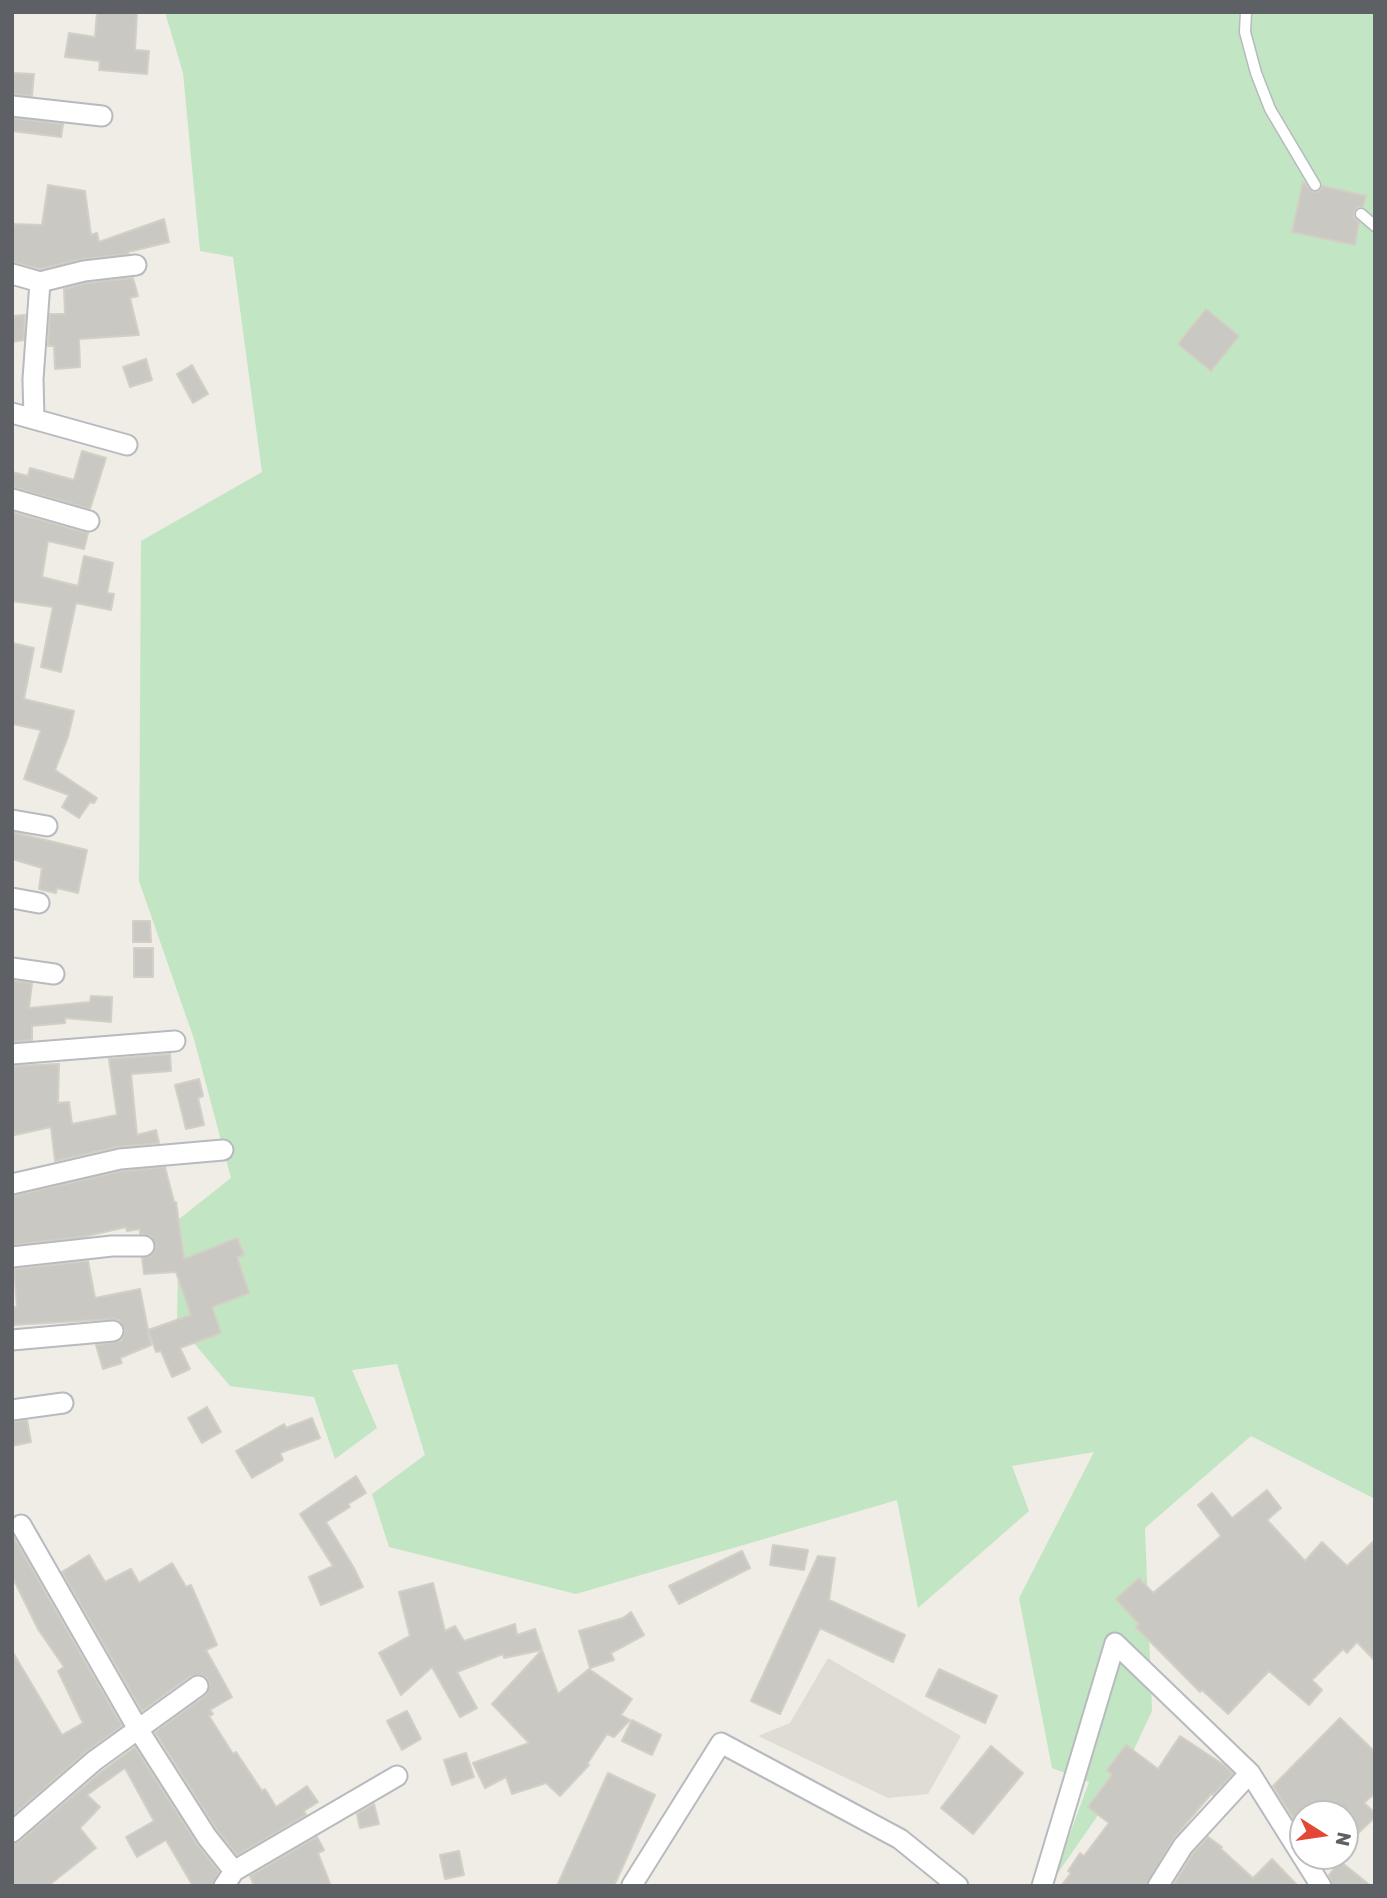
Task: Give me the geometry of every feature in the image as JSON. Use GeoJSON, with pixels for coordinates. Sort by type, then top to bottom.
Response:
{"type":"FeatureCollection","features":[{"type":"Feature","properties":{"kind":"street"},"geometry":{"type":"LineString","coordinates":[[12,106],[102,116]]}},
{"type":"Feature","properties":{"kind":"street"},"geometry":{"type":"LineString","coordinates":[[12,274],[40,282],[83,271],[136,265]]}},
{"type":"Feature","properties":{"kind":"street"},"geometry":{"type":"LineString","coordinates":[[34,418],[33,379],[40,282]]}},
{"type":"Feature","properties":{"kind":"street"},"geometry":{"type":"LineString","coordinates":[[12,413],[127,445]]}},
{"type":"Feature","properties":{"kind":"street"},"geometry":{"type":"LineString","coordinates":[[12,499],[89,521]]}},
{"type":"Feature","properties":{"kind":"street"},"geometry":{"type":"LineString","coordinates":[[12,820],[47,826]]}},
{"type":"Feature","properties":{"kind":"street"},"geometry":{"type":"LineString","coordinates":[[12,898],[39,903]]}},
{"type":"Feature","properties":{"kind":"street"},"geometry":{"type":"LineString","coordinates":[[12,968],[54,974]]}},
{"type":"Feature","properties":{"kind":"street"},"geometry":{"type":"LineString","coordinates":[[12,1054],[175,1041]]}},
{"type":"Feature","properties":{"kind":"street"},"geometry":{"type":"LineString","coordinates":[[12,1184],[120,1158],[223,1150]]}},
{"type":"Feature","properties":{"kind":"street"},"geometry":{"type":"LineString","coordinates":[[12,1257],[113,1246],[144,1246]]}},
{"type":"Feature","properties":{"kind":"street"},"geometry":{"type":"LineString","coordinates":[[12,1339],[113,1331]]}},
{"type":"Feature","properties":{"kind":"street"},"geometry":{"type":"LineString","coordinates":[[12,1410],[63,1403]]}},
{"type":"Feature","properties":{"kind":"street"},"geometry":{"type":"LineString","coordinates":[[21,1525],[138,1729],[207,1836],[229,1878],[397,1776]]}},
{"type":"Feature","properties":{"kind":"street"},"geometry":{"type":"LineString","coordinates":[[1042,1886],[1115,1643],[1250,1773],[1321,1886]]}},
{"type":"Feature","properties":{"kind":"street"},"geometry":{"type":"LineString","coordinates":[[12,1832],[94,1761],[198,1686]]}},
{"type":"Feature","properties":{"kind":"street"},"geometry":{"type":"LineString","coordinates":[[632,1885],[721,1743],[900,1839],[958,1886]]}},
{"type":"Feature","properties":{"kind":"street"},"geometry":{"type":"LineString","coordinates":[[1158,1886],[1183,1846],[1250,1773]]}},
{"type":"Feature","properties":{"kind":"lane"},"geometry":{"type":"LineString","coordinates":[[1246,12],[1245,32],[1266,97],[1315,185]]}},
{"type":"Feature","properties":{"kind":"lane"},"geometry":{"type":"LineString","coordinates":[[1361,214],[1375,226]]}},
{"type":"Feature","properties":{"kind":"shaded area"},"geometry":{"type":"Polygon","coordinates":[[[828,1658],[961,1736],[928,1794],[888,1798],[758,1736],[790,1723],[828,1658]]]}},
{"type":"Feature","properties":{"kind":"green space"},"geometry":{"type":"Polygon","coordinates":[[[165,12],[1375,12],[1375,1499],[1251,1436],[1145,1528],[1152,1711],[1114,1792],[1053,1880],[1089,1782],[1052,1768],[1019,1598],[1094,1452],[1012,1466],[1029,1511],[918,1608],[897,1500],[576,1594],[389,1547],[372,1494],[425,1455],[397,1364],[352,1370],[377,1428],[335,1459],[314,1397],[230,1386],[177,1323],[179,1219],[231,1178],[194,1039],[139,881],[141,541],[262,472],[233,257],[200,251],[183,73],[165,12]]]}},
{"type":"Feature","properties":{"kind":"building"},"geometry":{"type":"Polygon","coordinates":[[[97,12],[137,12],[135,50],[149,51],[147,74],[99,70],[100,61],[65,57],[69,33],[95,37],[97,12]]]}},
{"type":"Feature","properties":{"kind":"building"},"geometry":{"type":"Polygon","coordinates":[[[12,73],[34,74],[32,96],[12,94],[12,73]]]}},
{"type":"Feature","properties":{"kind":"building"},"geometry":{"type":"Polygon","coordinates":[[[12,118],[63,124],[61,137],[12,131],[12,118]]]}},
{"type":"Feature","properties":{"kind":"building"},"geometry":{"type":"Polygon","coordinates":[[[1303,182],[1314,192],[1319,191],[1322,186],[1366,196],[1363,207],[1358,207],[1354,212],[1354,217],[1359,222],[1355,245],[1292,232],[1303,182]]]}},
{"type":"Feature","properties":{"kind":"building"},"geometry":{"type":"Polygon","coordinates":[[[48,185],[85,191],[91,235],[97,233],[99,242],[164,219],[169,242],[128,254],[83,259],[40,269],[12,262],[12,224],[42,225],[48,185]]]}},
{"type":"Feature","properties":{"kind":"building"},"geometry":{"type":"Polygon","coordinates":[[[133,278],[138,296],[130,298],[139,335],[79,339],[80,367],[55,369],[54,346],[48,346],[50,314],[65,314],[64,289],[86,283],[133,278]]]}},
{"type":"Feature","properties":{"kind":"building"},"geometry":{"type":"Polygon","coordinates":[[[1206,309],[1239,336],[1211,371],[1178,344],[1206,309]]]}},
{"type":"Feature","properties":{"kind":"building"},"geometry":{"type":"Polygon","coordinates":[[[25,315],[24,340],[12,342],[12,316],[25,315]]]}},
{"type":"Feature","properties":{"kind":"building"},"geometry":{"type":"Polygon","coordinates":[[[146,359],[152,380],[130,387],[123,367],[146,359]]]}},
{"type":"Feature","properties":{"kind":"building"},"geometry":{"type":"Polygon","coordinates":[[[192,365],[208,394],[193,403],[177,374],[192,365]]]}},
{"type":"Feature","properties":{"kind":"building"},"geometry":{"type":"Polygon","coordinates":[[[82,451],[106,458],[90,509],[12,487],[12,472],[28,476],[30,468],[74,480],[82,451]]]}},
{"type":"Feature","properties":{"kind":"building"},"geometry":{"type":"Polygon","coordinates":[[[12,512],[88,533],[84,549],[48,541],[42,577],[78,586],[84,556],[113,563],[107,593],[114,594],[111,610],[76,603],[61,672],[41,667],[53,607],[12,601],[12,512]]]}},
{"type":"Feature","properties":{"kind":"building"},"geometry":{"type":"Polygon","coordinates":[[[12,643],[34,648],[24,699],[74,711],[68,737],[55,770],[97,798],[94,803],[90,802],[79,818],[62,807],[69,795],[24,779],[41,730],[12,724],[12,643]]]}},
{"type":"Feature","properties":{"kind":"building"},"geometry":{"type":"Polygon","coordinates":[[[12,832],[87,850],[78,893],[57,888],[56,893],[39,889],[42,868],[12,859],[12,832]]]}},
{"type":"Feature","properties":{"kind":"building"},"geometry":{"type":"Polygon","coordinates":[[[133,921],[150,921],[151,942],[133,942],[133,921]]]}},
{"type":"Feature","properties":{"kind":"building"},"geometry":{"type":"Polygon","coordinates":[[[134,948],[153,948],[153,977],[134,977],[134,948]]]}},
{"type":"Feature","properties":{"kind":"building"},"geometry":{"type":"Polygon","coordinates":[[[13,981],[32,983],[29,1008],[90,1002],[91,996],[112,997],[111,1022],[65,1018],[65,1023],[32,1026],[32,1040],[12,1042],[13,981]]]}},
{"type":"Feature","properties":{"kind":"building"},"geometry":{"type":"Polygon","coordinates":[[[170,1054],[171,1071],[131,1074],[137,1135],[156,1130],[159,1143],[117,1147],[55,1161],[51,1127],[15,1135],[12,1125],[12,1066],[59,1064],[58,1103],[69,1102],[72,1124],[117,1115],[109,1059],[170,1054]]]}},
{"type":"Feature","properties":{"kind":"building"},"geometry":{"type":"Polygon","coordinates":[[[199,1079],[203,1096],[198,1098],[204,1125],[186,1129],[175,1085],[199,1079]]]}},
{"type":"Feature","properties":{"kind":"building"},"geometry":{"type":"Polygon","coordinates":[[[165,1167],[176,1202],[184,1259],[237,1238],[244,1255],[237,1257],[249,1293],[212,1307],[221,1333],[180,1348],[190,1369],[172,1377],[161,1351],[156,1352],[148,1330],[191,1315],[176,1272],[144,1274],[142,1258],[151,1256],[156,1247],[151,1236],[140,1234],[140,1229],[127,1231],[126,1227],[83,1237],[12,1245],[12,1196],[122,1171],[165,1167]]]}},
{"type":"Feature","properties":{"kind":"building"},"geometry":{"type":"Polygon","coordinates":[[[88,1261],[95,1298],[140,1289],[151,1345],[120,1358],[122,1363],[103,1369],[96,1345],[121,1341],[125,1331],[119,1320],[13,1325],[13,1307],[17,1307],[14,1269],[88,1261]]]}},
{"type":"Feature","properties":{"kind":"building"},"geometry":{"type":"Polygon","coordinates":[[[207,1407],[221,1432],[202,1443],[188,1418],[207,1407]]]}},
{"type":"Feature","properties":{"kind":"building"},"geometry":{"type":"Polygon","coordinates":[[[312,1418],[320,1438],[280,1453],[283,1460],[252,1478],[236,1451],[284,1424],[286,1428],[312,1418]]]}},
{"type":"Feature","properties":{"kind":"building"},"geometry":{"type":"Polygon","coordinates":[[[27,1420],[31,1442],[12,1446],[12,1422],[27,1420]]]}},
{"type":"Feature","properties":{"kind":"building"},"geometry":{"type":"Polygon","coordinates":[[[356,1476],[366,1493],[326,1522],[363,1587],[321,1605],[309,1577],[333,1566],[300,1514],[356,1476]]]}},
{"type":"Feature","properties":{"kind":"building"},"geometry":{"type":"Polygon","coordinates":[[[1267,1490],[1281,1508],[1267,1520],[1305,1561],[1322,1542],[1347,1566],[1375,1540],[1375,1661],[1357,1642],[1347,1653],[1343,1649],[1312,1680],[1322,1690],[1309,1705],[1269,1671],[1228,1714],[1202,1690],[1200,1692],[1136,1627],[1139,1624],[1116,1599],[1139,1578],[1153,1593],[1221,1536],[1198,1505],[1212,1493],[1232,1518],[1267,1490]]]}},
{"type":"Feature","properties":{"kind":"building"},"geometry":{"type":"Polygon","coordinates":[[[12,1534],[122,1726],[86,1752],[12,1816],[12,1651],[62,1735],[83,1723],[58,1671],[64,1667],[38,1629],[12,1576],[12,1534]]]}},
{"type":"Feature","properties":{"kind":"building"},"geometry":{"type":"Polygon","coordinates":[[[773,1545],[808,1550],[804,1570],[770,1565],[773,1545]]]}},
{"type":"Feature","properties":{"kind":"building"},"geometry":{"type":"Polygon","coordinates":[[[742,1551],[750,1568],[679,1604],[669,1586],[742,1551]]]}},
{"type":"Feature","properties":{"kind":"building"},"geometry":{"type":"Polygon","coordinates":[[[89,1555],[105,1582],[131,1569],[139,1583],[172,1563],[186,1587],[191,1585],[217,1645],[206,1650],[232,1697],[210,1710],[213,1714],[209,1716],[233,1754],[236,1752],[276,1807],[307,1786],[318,1802],[304,1811],[306,1815],[237,1855],[217,1830],[155,1732],[206,1695],[210,1685],[208,1679],[202,1675],[191,1676],[142,1711],[62,1572],[89,1555]]]}},
{"type":"Feature","properties":{"kind":"building"},"geometry":{"type":"Polygon","coordinates":[[[818,1556],[835,1558],[829,1600],[905,1635],[893,1662],[820,1628],[780,1714],[751,1701],[818,1556]]]}},
{"type":"Feature","properties":{"kind":"building"},"geometry":{"type":"Polygon","coordinates":[[[433,1583],[445,1631],[455,1626],[464,1641],[515,1624],[517,1635],[535,1629],[542,1650],[504,1658],[503,1654],[457,1672],[477,1708],[460,1717],[432,1667],[401,1695],[379,1653],[410,1636],[399,1592],[433,1583]]]}},
{"type":"Feature","properties":{"kind":"building"},"geometry":{"type":"Polygon","coordinates":[[[631,1612],[644,1635],[611,1653],[614,1660],[590,1668],[579,1631],[623,1618],[631,1612]]]}},
{"type":"Feature","properties":{"kind":"building"},"geometry":{"type":"Polygon","coordinates":[[[542,1650],[558,1694],[589,1669],[632,1699],[621,1715],[630,1720],[614,1737],[607,1734],[587,1764],[589,1765],[560,1796],[546,1783],[512,1794],[506,1777],[485,1788],[473,1763],[529,1743],[492,1704],[542,1650]]]}},
{"type":"Feature","properties":{"kind":"building"},"geometry":{"type":"Polygon","coordinates":[[[939,1669],[997,1696],[985,1723],[926,1696],[939,1669]]]}},
{"type":"Feature","properties":{"kind":"building"},"geometry":{"type":"Polygon","coordinates":[[[407,1711],[421,1739],[402,1750],[387,1721],[407,1711]]]}},
{"type":"Feature","properties":{"kind":"building"},"geometry":{"type":"Polygon","coordinates":[[[1340,1718],[1375,1752],[1375,1793],[1364,1803],[1375,1813],[1375,1817],[1359,1832],[1359,1800],[1289,1800],[1289,1812],[1273,1786],[1340,1718]]]}},
{"type":"Feature","properties":{"kind":"building"},"geometry":{"type":"Polygon","coordinates":[[[632,1720],[661,1735],[652,1755],[622,1741],[632,1720]]]}},
{"type":"Feature","properties":{"kind":"building"},"geometry":{"type":"Polygon","coordinates":[[[1180,1736],[1233,1774],[1211,1794],[1174,1838],[1146,1886],[1061,1886],[1071,1873],[1068,1871],[1080,1853],[1084,1856],[1109,1823],[1088,1807],[1112,1775],[1107,1770],[1126,1745],[1158,1769],[1180,1736]]]}},
{"type":"Feature","properties":{"kind":"building"},"geometry":{"type":"Polygon","coordinates":[[[991,1746],[1023,1773],[973,1834],[941,1808],[991,1746]]]}},
{"type":"Feature","properties":{"kind":"building"},"geometry":{"type":"Polygon","coordinates":[[[135,1747],[197,1844],[219,1872],[212,1886],[193,1886],[166,1840],[137,1857],[126,1837],[154,1821],[125,1768],[87,1795],[100,1807],[80,1828],[96,1848],[48,1886],[12,1886],[12,1844],[20,1841],[102,1771],[135,1747]]]}},
{"type":"Feature","properties":{"kind":"building"},"geometry":{"type":"Polygon","coordinates":[[[466,1753],[474,1777],[452,1785],[444,1760],[466,1753]]]}},
{"type":"Feature","properties":{"kind":"building"},"geometry":{"type":"Polygon","coordinates":[[[608,1773],[655,1795],[614,1886],[557,1886],[608,1773]]]}},
{"type":"Feature","properties":{"kind":"building"},"geometry":{"type":"Polygon","coordinates":[[[374,1804],[379,1824],[360,1828],[357,1814],[374,1804]]]}},
{"type":"Feature","properties":{"kind":"building"},"geometry":{"type":"Polygon","coordinates":[[[317,1837],[324,1850],[318,1853],[331,1886],[254,1886],[250,1876],[317,1837]]]}},
{"type":"Feature","properties":{"kind":"building"},"geometry":{"type":"Polygon","coordinates":[[[1208,1837],[1253,1878],[1272,1859],[1298,1886],[1173,1886],[1193,1853],[1208,1837]]]}},
{"type":"Feature","properties":{"kind":"building"},"geometry":{"type":"Polygon","coordinates":[[[459,1851],[464,1875],[445,1879],[440,1855],[459,1851]]]}},
{"type":"Feature","properties":{"kind":"building"},"geometry":{"type":"Polygon","coordinates":[[[1333,1870],[1351,1870],[1371,1886],[1333,1886],[1329,1875],[1333,1870]]]}}]}
